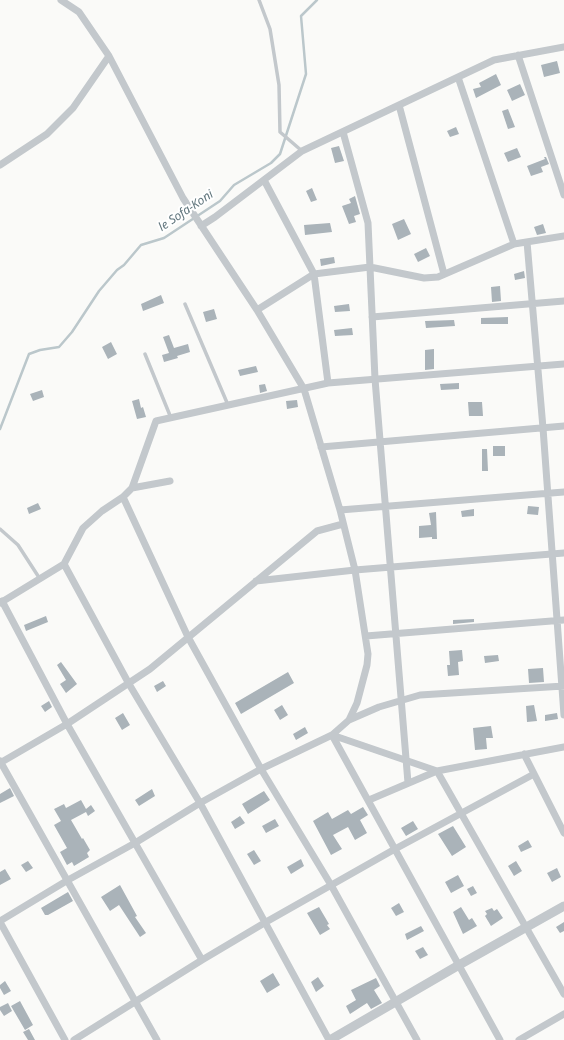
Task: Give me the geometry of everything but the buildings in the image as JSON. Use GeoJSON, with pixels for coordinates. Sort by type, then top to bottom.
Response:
{"type":"FeatureCollection","features":[{"type":"Feature","properties":{"kind":"street"},"geometry":{"type":"LineString","coordinates":[[61,0],[79,12],[109,56],[183,198],[257,310],[304,389],[340,510],[355,570],[366,636],[368,654],[367,665],[357,703],[349,720]]}},
{"type":"Feature","properties":{"kind":"street"},"geometry":{"type":"LineString","coordinates":[[200,224],[215,217],[302,151],[494,60],[564,48]]}},
{"type":"Feature","properties":{"kind":"street"},"geometry":{"type":"LineString","coordinates":[[518,55],[564,195]]}},
{"type":"Feature","properties":{"kind":"street"},"geometry":{"type":"LineString","coordinates":[[0,165],[47,134],[73,108],[109,56]]}},
{"type":"Feature","properties":{"kind":"street"},"geometry":{"type":"LineString","coordinates":[[458,77],[514,244]]}},
{"type":"Feature","properties":{"kind":"street"},"geometry":{"type":"LineString","coordinates":[[399,105],[444,274]]}},
{"type":"Feature","properties":{"kind":"street"},"geometry":{"type":"LineString","coordinates":[[342,132],[368,223],[375,379],[408,783]]}},
{"type":"Feature","properties":{"kind":"street"},"geometry":{"type":"LineString","coordinates":[[264,180],[314,274],[328,383]]}},
{"type":"Feature","properties":{"kind":"street"},"geometry":{"type":"LineString","coordinates":[[257,310],[314,274],[370,267],[424,278],[438,276],[514,244],[564,236]]}},
{"type":"Feature","properties":{"kind":"street"},"geometry":{"type":"LineString","coordinates":[[527,242],[552,554],[561,621],[564,715]]}},
{"type":"Feature","properties":{"kind":"street"},"geometry":{"type":"LineString","coordinates":[[372,317],[564,301]]}},
{"type":"Feature","properties":{"kind":"street"},"geometry":{"type":"LineString","coordinates":[[202,960],[67,724],[1,602],[64,564],[83,528],[102,511],[123,497],[132,488],[156,421],[328,383],[564,364]]}},
{"type":"Feature","properties":{"kind":"street"},"geometry":{"type":"LineString","coordinates":[[321,447],[564,426]]}},
{"type":"Feature","properties":{"kind":"street"},"geometry":{"type":"LineString","coordinates":[[132,488],[170,481]]}},
{"type":"Feature","properties":{"kind":"street"},"geometry":{"type":"LineString","coordinates":[[340,510],[564,492]]}},
{"type":"Feature","properties":{"kind":"street"},"geometry":{"type":"LineString","coordinates":[[123,497],[188,637],[417,1040]]}},
{"type":"Feature","properties":{"kind":"street"},"geometry":{"type":"LineString","coordinates":[[157,1040],[68,880],[0,763],[67,724],[129,684],[150,669],[317,532],[343,524]]}},
{"type":"Feature","properties":{"kind":"street"},"geometry":{"type":"LineString","coordinates":[[256,581],[355,570],[564,553]]}},
{"type":"Feature","properties":{"kind":"street"},"geometry":{"type":"LineString","coordinates":[[64,564],[129,684],[200,803],[330,1040],[564,906]]}},
{"type":"Feature","properties":{"kind":"street"},"geometry":{"type":"LineString","coordinates":[[366,636],[561,621]]}},
{"type":"Feature","properties":{"kind":"street"},"geometry":{"type":"LineString","coordinates":[[65,1040],[0,921],[68,880],[135,843],[200,803],[262,769],[332,735],[349,720],[379,707],[420,695],[563,687]]}},
{"type":"Feature","properties":{"kind":"street"},"geometry":{"type":"LineString","coordinates":[[332,735],[437,770],[564,994]]}},
{"type":"Feature","properties":{"kind":"street"},"geometry":{"type":"LineString","coordinates":[[332,735],[396,848],[500,1040]]}},
{"type":"Feature","properties":{"kind":"street"},"geometry":{"type":"LineString","coordinates":[[369,800],[437,770],[564,747]]}},
{"type":"Feature","properties":{"kind":"street"},"geometry":{"type":"LineString","coordinates":[[524,754],[564,833]]}},
{"type":"Feature","properties":{"kind":"street"},"geometry":{"type":"LineString","coordinates":[[74,1040],[266,922],[396,848],[534,774]]}},
{"type":"Feature","properties":{"kind":"street"},"geometry":{"type":"LineString","coordinates":[[519,1040],[564,1014]]}},
{"type":"Feature","properties":{"kind":"lane"},"geometry":{"type":"LineString","coordinates":[[259,0],[270,29],[279,85],[280,132],[302,151]]}},
{"type":"Feature","properties":{"kind":"lane"},"geometry":{"type":"LineString","coordinates":[[185,304],[228,405]]}},
{"type":"Feature","properties":{"kind":"lane"},"geometry":{"type":"LineString","coordinates":[[145,354],[171,418]]}},
{"type":"Feature","properties":{"kind":"lane"},"geometry":{"type":"LineString","coordinates":[[0,529],[18,545],[40,579]]}},
{"type":"Feature","properties":{"kind":"waterway","name":"le Sofa-Koni"},"geometry":{"type":"LineString","coordinates":[[0,429],[29,354],[40,350],[59,347],[72,332],[99,291],[141,245],[164,238],[220,201],[234,185],[271,163],[280,154],[306,74],[301,16],[317,0]]}}]}
